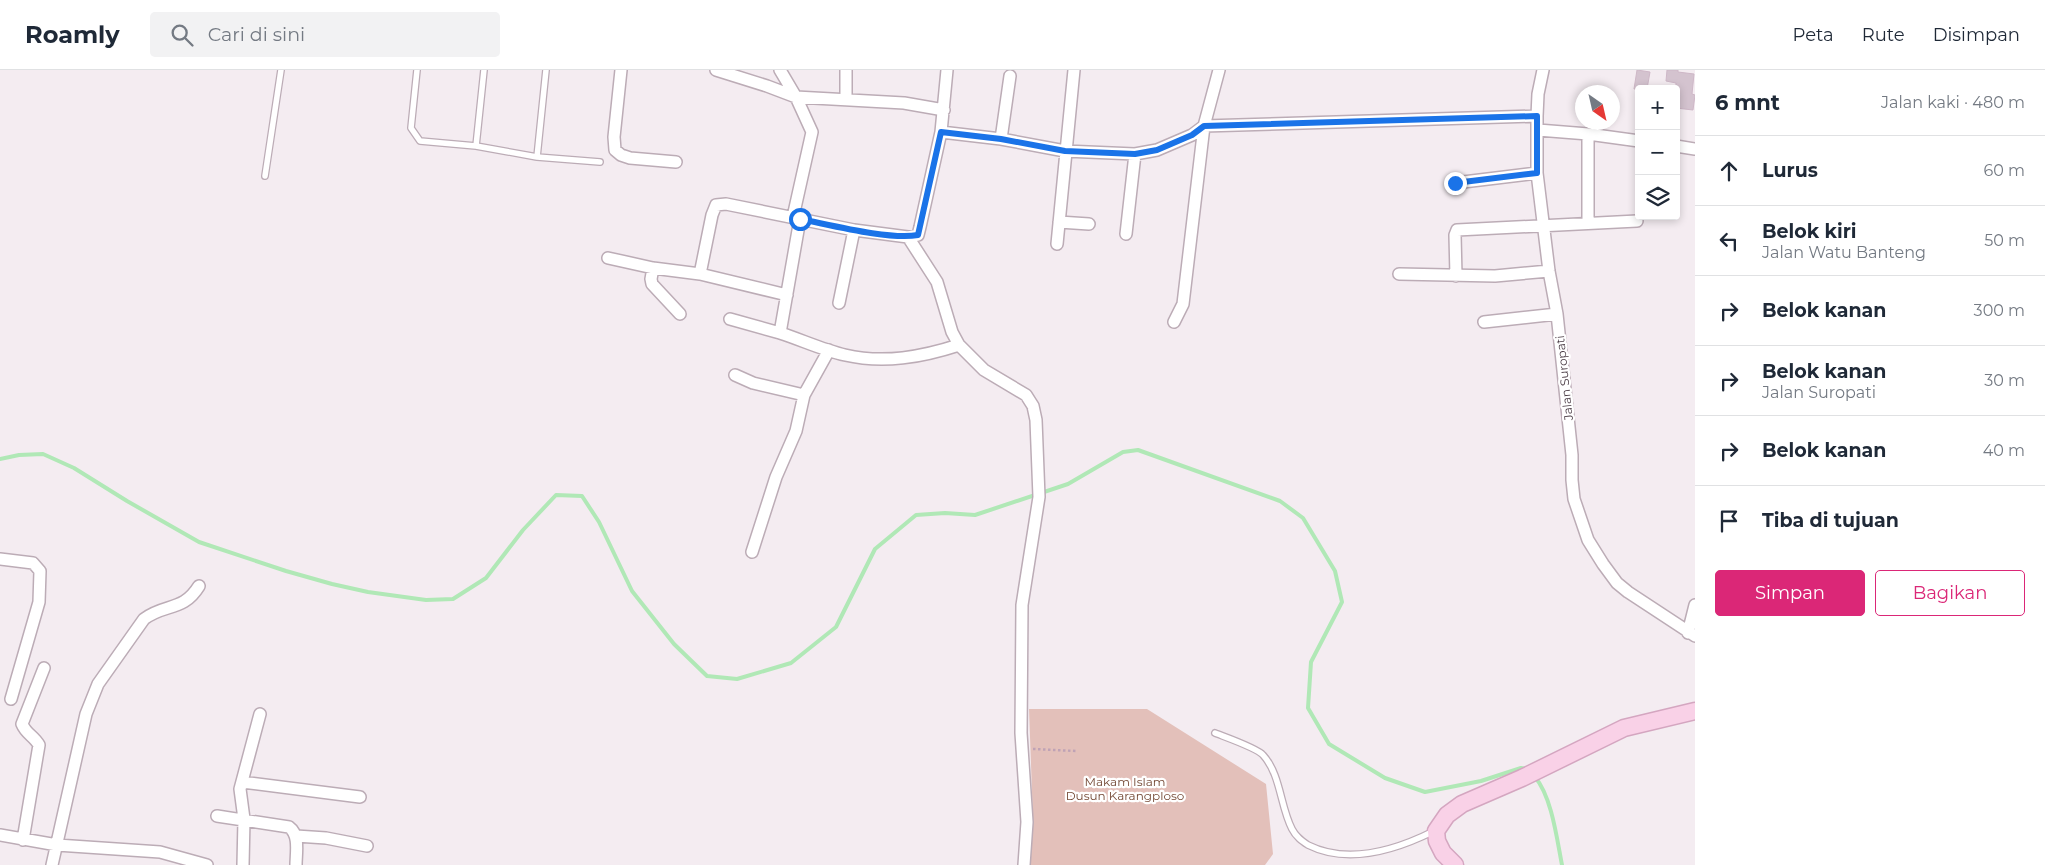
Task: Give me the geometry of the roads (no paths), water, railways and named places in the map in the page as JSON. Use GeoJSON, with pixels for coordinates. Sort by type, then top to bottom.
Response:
{"type":"FeatureCollection","features":[{"type":"Feature","properties":{"kind":"street"},"geometry":{"type":"LineString","coordinates":[[621,70],[614,137],[616,150],[621,155],[630,158],[676,162]]}},
{"type":"Feature","properties":{"kind":"street"},"geometry":{"type":"LineString","coordinates":[[716,70],[730,72],[800,97],[904,103],[944,110]]}},
{"type":"Feature","properties":{"kind":"street"},"geometry":{"type":"LineString","coordinates":[[780,70],[800,97],[812,132],[796,218],[780,333]]}},
{"type":"Feature","properties":{"kind":"street"},"geometry":{"type":"LineString","coordinates":[[846,70],[846,99]]}},
{"type":"Feature","properties":{"kind":"street"},"geometry":{"type":"LineString","coordinates":[[947,70],[941,132],[915,233],[937,282],[952,332],[959,345],[984,370],[1022,392],[1030,399],[1036,420],[1039,497],[1022,605],[1022,749],[1027,822],[1024,865]]}},
{"type":"Feature","properties":{"kind":"street"},"geometry":{"type":"LineString","coordinates":[[1057,244],[1074,70]]}},
{"type":"Feature","properties":{"kind":"street"},"geometry":{"type":"LineString","coordinates":[[1174,322],[1183,304],[1204,126],[1219,70]]}},
{"type":"Feature","properties":{"kind":"street","name":"Jalan Suropati"},"geometry":{"type":"LineString","coordinates":[[1543,70],[1538,94],[1537,173],[1549,271],[1557,314],[1572,455],[1574,499],[1588,540],[1617,583],[1692,635]]}},
{"type":"Feature","properties":{"kind":"street"},"geometry":{"type":"LineString","coordinates":[[1001,139],[1010,76]]}},
{"type":"Feature","properties":{"kind":"street"},"geometry":{"type":"LineString","coordinates":[[941,132],[1001,139],[1065,151],[1135,154],[1157,150],[1192,135],[1204,126],[1537,116]]}},
{"type":"Feature","properties":{"kind":"street"},"geometry":{"type":"LineString","coordinates":[[1538,130],[1635,140]]}},
{"type":"Feature","properties":{"kind":"street"},"geometry":{"type":"LineString","coordinates":[[1588,134],[1588,223]]}},
{"type":"Feature","properties":{"kind":"street"},"geometry":{"type":"LineString","coordinates":[[1680,147],[1695,149]]}},
{"type":"Feature","properties":{"kind":"street"},"geometry":{"type":"LineString","coordinates":[[1126,234],[1135,154]]}},
{"type":"Feature","properties":{"kind":"street"},"geometry":{"type":"LineString","coordinates":[[1455,183],[1537,173]]}},
{"type":"Feature","properties":{"kind":"street"},"geometry":{"type":"LineString","coordinates":[[700,274],[712,215],[716,205],[726,204],[854,230],[915,233]]}},
{"type":"Feature","properties":{"kind":"street"},"geometry":{"type":"LineString","coordinates":[[1456,276],[1455,235],[1457,230],[1637,221]]}},
{"type":"Feature","properties":{"kind":"street"},"geometry":{"type":"LineString","coordinates":[[1059,222],[1089,224]]}},
{"type":"Feature","properties":{"kind":"street"},"geometry":{"type":"LineString","coordinates":[[839,303],[854,230]]}},
{"type":"Feature","properties":{"kind":"street"},"geometry":{"type":"LineString","coordinates":[[608,258],[653,268],[700,274],[786,295]]}},
{"type":"Feature","properties":{"kind":"street"},"geometry":{"type":"LineString","coordinates":[[653,268],[650,279],[652,284],[680,314]]}},
{"type":"Feature","properties":{"kind":"street"},"geometry":{"type":"LineString","coordinates":[[1399,274],[1495,276],[1549,271]]}},
{"type":"Feature","properties":{"kind":"street"},"geometry":{"type":"LineString","coordinates":[[1484,322],[1557,314]]}},
{"type":"Feature","properties":{"kind":"street"},"geometry":{"type":"LineString","coordinates":[[730,318],[859,358],[899,359],[934,353],[959,345]]}},
{"type":"Feature","properties":{"kind":"street"},"geometry":{"type":"LineString","coordinates":[[752,552],[776,477],[796,431],[804,395],[829,350]]}},
{"type":"Feature","properties":{"kind":"street"},"geometry":{"type":"LineString","coordinates":[[735,375],[753,383],[804,395]]}},
{"type":"Feature","properties":{"kind":"street"},"geometry":{"type":"LineString","coordinates":[[0,559],[33,563],[37,565],[40,571],[39,602],[11,698]]}},
{"type":"Feature","properties":{"kind":"street"},"geometry":{"type":"LineString","coordinates":[[52,865],[86,714],[98,684],[144,619],[158,611],[185,603],[193,596],[199,586]]}},
{"type":"Feature","properties":{"kind":"street"},"geometry":{"type":"LineString","coordinates":[[1692,635],[1695,604]]}},
{"type":"Feature","properties":{"kind":"street"},"geometry":{"type":"LineString","coordinates":[[23,840],[39,745],[22,724],[44,668]]}},
{"type":"Feature","properties":{"kind":"street"},"geometry":{"type":"LineString","coordinates":[[1455,865],[1443,853],[1437,841],[1436,830],[1447,815],[1462,804],[1522,778],[1624,728],[1695,711]]}},
{"type":"Feature","properties":{"kind":"street"},"geometry":{"type":"LineString","coordinates":[[243,865],[244,819],[240,789],[260,714]]}},
{"type":"Feature","properties":{"kind":"street"},"geometry":{"type":"LineString","coordinates":[[242,782],[360,797]]}},
{"type":"Feature","properties":{"kind":"street"},"geometry":{"type":"LineString","coordinates":[[217,816],[289,827],[294,830],[296,836],[296,865]]}},
{"type":"Feature","properties":{"kind":"street"},"geometry":{"type":"LineString","coordinates":[[0,835],[57,845],[160,852],[207,865]]}},
{"type":"Feature","properties":{"kind":"street"},"geometry":{"type":"LineString","coordinates":[[296,836],[326,838],[367,846]]}},
{"type":"Feature","properties":{"kind":"lane"},"geometry":{"type":"LineString","coordinates":[[265,176],[281,70]]}},
{"type":"Feature","properties":{"kind":"lane"},"geometry":{"type":"LineString","coordinates":[[417,70],[411,128],[420,142],[476,146],[537,157],[600,162]]}},
{"type":"Feature","properties":{"kind":"lane"},"geometry":{"type":"LineString","coordinates":[[476,146],[484,70]]}},
{"type":"Feature","properties":{"kind":"lane"},"geometry":{"type":"LineString","coordinates":[[537,157],[546,70]]}},
{"type":"Feature","properties":{"kind":"lane"},"geometry":{"type":"LineString","coordinates":[[1215,733],[1262,753],[1272,768],[1292,829],[1298,838],[1320,853],[1352,859],[1406,845],[1436,830]]}},
{"type":"Feature","properties":{"kind":"waterway"},"geometry":{"type":"LineString","coordinates":[[0,459],[19,455],[43,454],[74,468],[199,542],[332,584],[368,592],[426,600],[453,599],[486,578],[523,530],[556,495],[582,496],[599,522],[632,591],[674,644],[707,676],[737,679],[791,663],[836,627],[875,549],[916,515],[945,513],[975,515],[1068,484],[1123,452],[1138,450],[1280,501],[1303,518],[1335,571],[1342,602],[1311,662],[1308,708],[1329,744],[1385,778],[1425,792],[1481,781],[1521,768],[1527,769]]}},
{"type":"Feature","properties":{"kind":"waterway"},"geometry":{"type":"LineString","coordinates":[[1535,777],[1541,785],[1550,807],[1562,865]]}},
{"type":"Feature","properties":{"kind":"park label","name":"Makam Islam Dusun Karangploso"},"geometry":{"type":"Point","coordinates":[1125,788]}}]}
